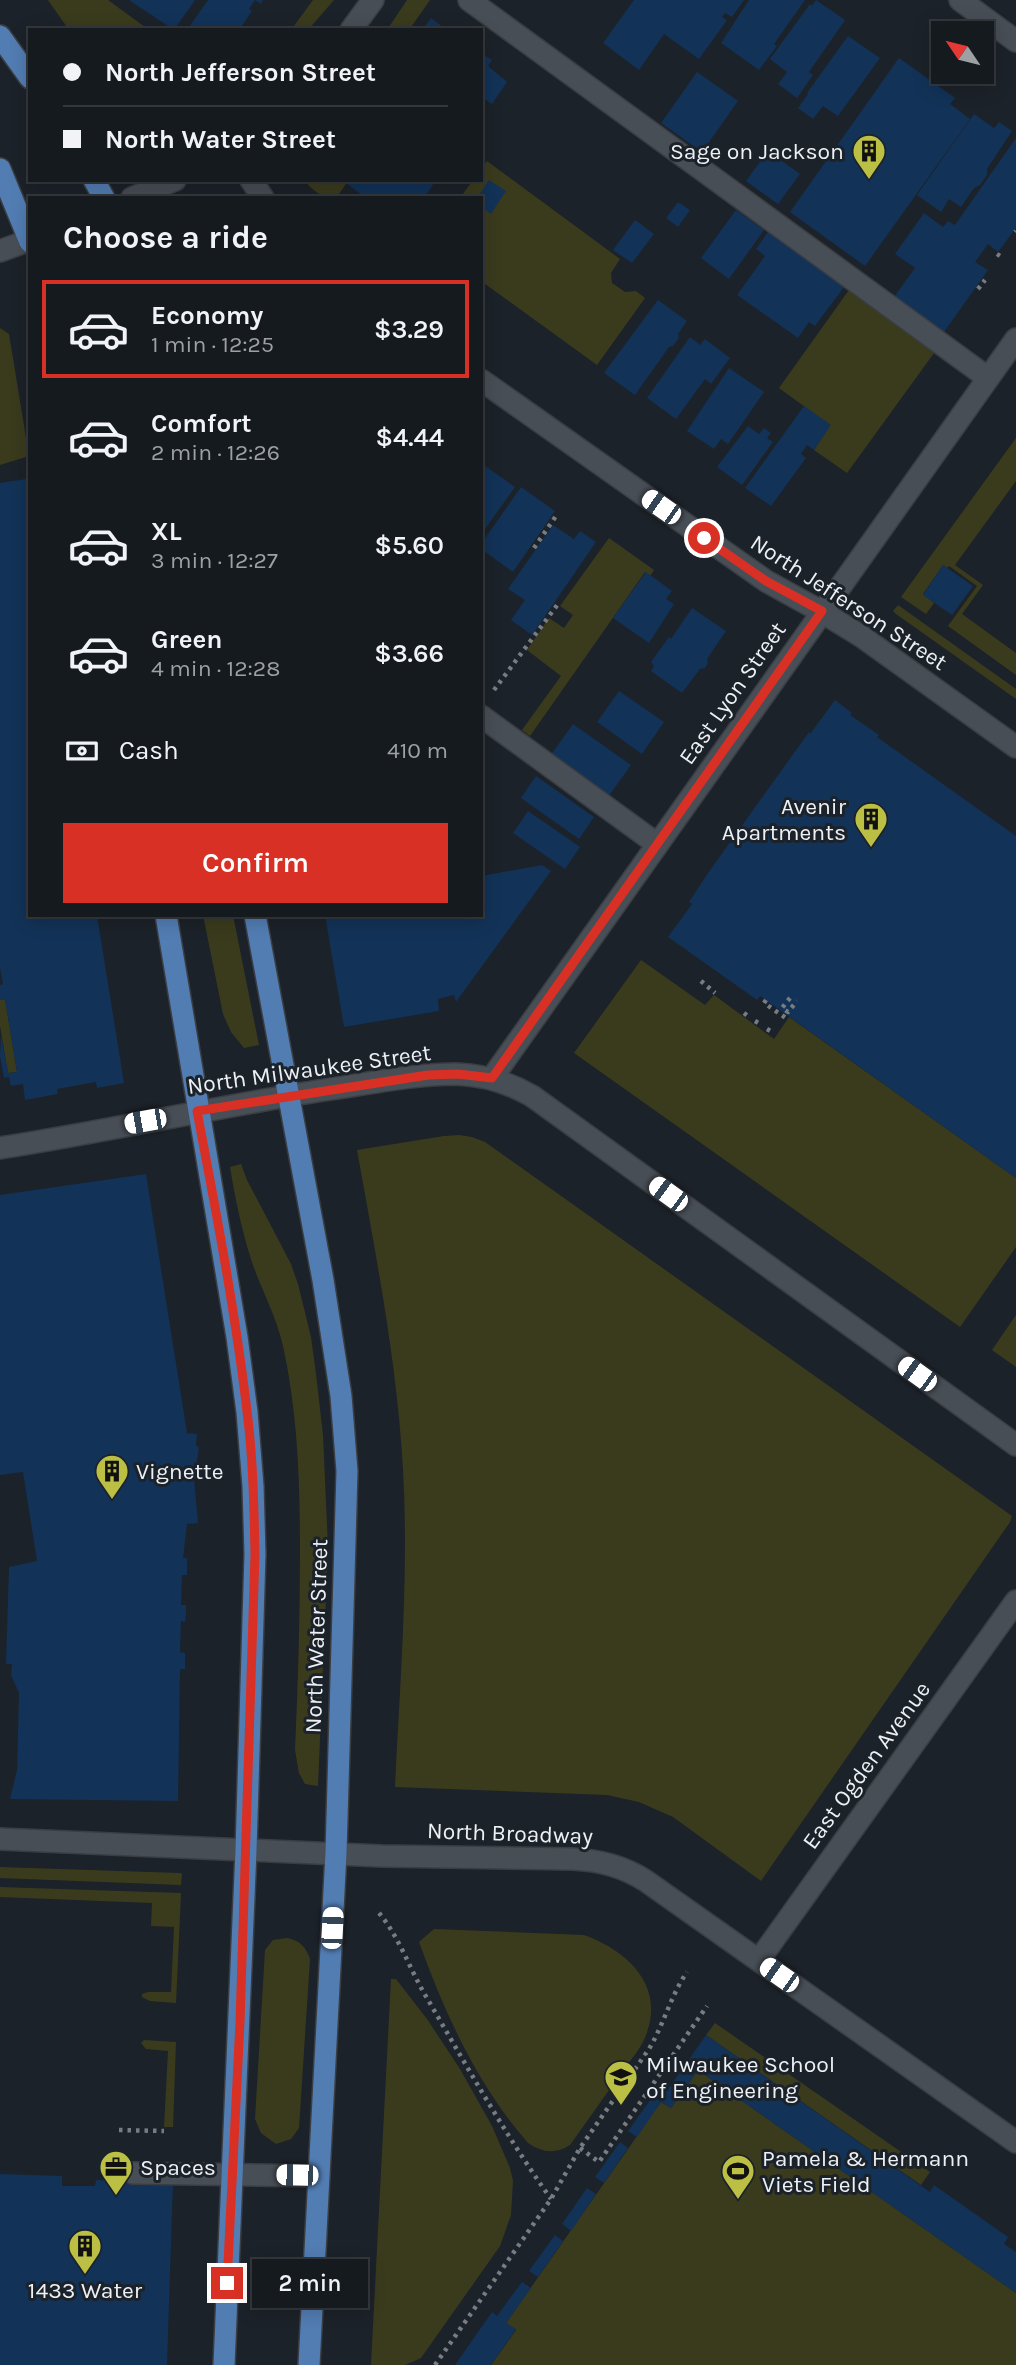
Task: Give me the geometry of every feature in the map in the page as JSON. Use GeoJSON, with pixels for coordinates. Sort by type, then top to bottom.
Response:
{"type":"FeatureCollection","features":[{"type":"Feature","properties":{"kind":"main road"},"geometry":{"type":"LineString","coordinates":[[0,36],[28,75]]}},
{"type":"Feature","properties":{"kind":"main road"},"geometry":{"type":"LineString","coordinates":[[0,169],[28,236]]}},
{"type":"Feature","properties":{"kind":"main road"},"geometry":{"type":"LineString","coordinates":[[166,917],[237,1337],[253,1486],[255,1554],[246,1850],[223,2365]]}},
{"type":"Feature","properties":{"kind":"main road","name":"North Water Street"},"geometry":{"type":"LineString","coordinates":[[255,917],[333,1344],[341,1396],[347,1471],[336,1853],[309,2365]]}},
{"type":"Feature","properties":{"kind":"street"},"geometry":{"type":"LineString","coordinates":[[352,28],[373,0]]}},
{"type":"Feature","properties":{"kind":"street"},"geometry":{"type":"LineString","coordinates":[[469,0],[988,378]]}},
{"type":"Feature","properties":{"kind":"street"},"geometry":{"type":"LineString","coordinates":[[960,0],[1016,41]]}},
{"type":"Feature","properties":{"kind":"street"},"geometry":{"type":"LineString","coordinates":[[137,196],[170,182]]}},
{"type":"Feature","properties":{"kind":"street"},"geometry":{"type":"LineString","coordinates":[[0,251],[28,242]]}},
{"type":"Feature","properties":{"kind":"street","name":"East Lyon Street"},"geometry":{"type":"LineString","coordinates":[[492,1078],[1016,338]]}},
{"type":"Feature","properties":{"kind":"street","name":"North Jefferson Street"},"geometry":{"type":"LineString","coordinates":[[483,381],[766,581],[861,636],[1016,747]]}},
{"type":"Feature","properties":{"kind":"street"},"geometry":{"type":"LineString","coordinates":[[485,707],[657,844]]}},
{"type":"Feature","properties":{"kind":"street","name":"North Milwaukee Street"},"geometry":{"type":"LineString","coordinates":[[0,1148],[197,1111],[428,1075],[458,1074],[492,1078],[532,1096],[1016,1445]]}},
{"type":"Feature","properties":{"kind":"street","name":"East Ogden Avenue"},"geometry":{"type":"LineString","coordinates":[[759,1960],[1016,1601]]}},
{"type":"Feature","properties":{"kind":"street","name":"North Broadway"},"geometry":{"type":"LineString","coordinates":[[0,1839],[597,1861],[632,1872],[1016,2142]]}},
{"type":"Feature","properties":{"kind":"street"},"geometry":{"type":"LineString","coordinates":[[132,2173],[319,2176]]}},
{"type":"Feature","properties":{"kind":"path"},"geometry":{"type":"LineString","coordinates":[[997,254],[1003,258]]}},
{"type":"Feature","properties":{"kind":"path"},"geometry":{"type":"LineString","coordinates":[[978,289],[985,280]]}},
{"type":"Feature","properties":{"kind":"path"},"geometry":{"type":"LineString","coordinates":[[534,548],[556,516]]}},
{"type":"Feature","properties":{"kind":"path"},"geometry":{"type":"LineString","coordinates":[[485,707],[558,604]]}},
{"type":"Feature","properties":{"kind":"path"},"geometry":{"type":"LineString","coordinates":[[701,981],[715,993]]}},
{"type":"Feature","properties":{"kind":"path"},"geometry":{"type":"LineString","coordinates":[[790,998],[782,1008],[788,1012],[797,1001]]}},
{"type":"Feature","properties":{"kind":"path"},"geometry":{"type":"LineString","coordinates":[[766,1000],[764,1003],[786,1018]]}},
{"type":"Feature","properties":{"kind":"path"},"geometry":{"type":"LineString","coordinates":[[379,1913],[387,1922],[410,1969],[515,2148],[551,2199]]}},
{"type":"Feature","properties":{"kind":"path"},"geometry":{"type":"LineString","coordinates":[[435,2365],[551,2199],[580,2148],[649,2049],[673,1994],[687,1972]]}},
{"type":"Feature","properties":{"kind":"path"},"geometry":{"type":"LineString","coordinates":[[580,2148],[599,2162],[707,2006]]}},
{"type":"Feature","properties":{"kind":"path"},"geometry":{"type":"LineString","coordinates":[[119,2130],[164,2131]]}},
{"type":"Feature","properties":{"kind":"green space"},"geometry":{"type":"Polygon","coordinates":[[[48,0],[108,0],[146,28],[68,28],[48,0]]]}},
{"type":"Feature","properties":{"kind":"green space"},"geometry":{"type":"Polygon","coordinates":[[[313,0],[334,0],[310,28],[292,28],[313,0]]]}},
{"type":"Feature","properties":{"kind":"green space"},"geometry":{"type":"Polygon","coordinates":[[[407,0],[430,0],[410,28],[388,28],[407,0]]]}},
{"type":"Feature","properties":{"kind":"green space"},"geometry":{"type":"Polygon","coordinates":[[[487,161],[620,259],[611,273],[612,283],[625,292],[636,291],[645,298],[597,365],[483,282],[483,196],[461,196],[472,182],[483,182],[483,166],[487,161]]]}},
{"type":"Feature","properties":{"kind":"green space"},"geometry":{"type":"Polygon","coordinates":[[[306,182],[346,184],[337,196],[324,196],[306,182]]]}},
{"type":"Feature","properties":{"kind":"green space"},"geometry":{"type":"Polygon","coordinates":[[[849,290],[934,353],[847,473],[814,450],[830,425],[779,388],[849,290]]]}},
{"type":"Feature","properties":{"kind":"green space"},"geometry":{"type":"Polygon","coordinates":[[[0,328],[9,334],[28,456],[0,465],[0,328]]]}},
{"type":"Feature","properties":{"kind":"green space"},"geometry":{"type":"Polygon","coordinates":[[[1016,438],[1016,481],[955,565],[983,585],[962,614],[1016,653],[1016,675],[948,626],[977,586],[949,566],[947,568],[943,565],[923,594],[934,603],[926,614],[901,597],[1016,438]]]}},
{"type":"Feature","properties":{"kind":"green space"},"geometry":{"type":"Polygon","coordinates":[[[609,538],[654,570],[650,576],[645,572],[530,736],[522,730],[561,676],[527,650],[549,618],[564,628],[573,615],[560,606],[609,538]]]}},
{"type":"Feature","properties":{"kind":"green space"},"geometry":{"type":"Polygon","coordinates":[[[898,605],[1016,689],[1016,699],[896,614],[893,611],[898,605]]]}},
{"type":"Feature","properties":{"kind":"green space"},"geometry":{"type":"Polygon","coordinates":[[[203,917],[233,917],[259,1045],[244,1048],[231,1032],[223,1014],[203,917]]]}},
{"type":"Feature","properties":{"kind":"green space"},"geometry":{"type":"Polygon","coordinates":[[[641,960],[705,1005],[714,995],[774,1039],[789,1017],[1016,1178],[1016,1247],[960,1327],[574,1053],[641,960]]]}},
{"type":"Feature","properties":{"kind":"green space"},"geometry":{"type":"Polygon","coordinates":[[[5,999],[17,1072],[8,1073],[0,1026],[0,1000],[5,999]]]}},
{"type":"Feature","properties":{"kind":"green space"},"geometry":{"type":"Polygon","coordinates":[[[459,1135],[485,1142],[1012,1516],[761,1881],[673,1817],[639,1802],[607,1795],[395,1787],[404,1589],[403,1469],[391,1349],[357,1150],[459,1135]]]}},
{"type":"Feature","properties":{"kind":"green space"},"geometry":{"type":"Polygon","coordinates":[[[241,1164],[291,1264],[311,1337],[316,1374],[323,1435],[328,1547],[318,1786],[305,1784],[299,1773],[295,1750],[300,1527],[299,1475],[292,1397],[280,1334],[254,1267],[238,1212],[230,1167],[241,1164]]]}},
{"type":"Feature","properties":{"kind":"green space"},"geometry":{"type":"Polygon","coordinates":[[[1016,1315],[1016,1367],[992,1350],[1016,1315]]]}},
{"type":"Feature","properties":{"kind":"green space"},"geometry":{"type":"Polygon","coordinates":[[[0,1867],[182,1874],[181,1885],[0,1878],[0,1867]]]}},
{"type":"Feature","properties":{"kind":"green space"},"geometry":{"type":"Polygon","coordinates":[[[0,1887],[181,1893],[176,2003],[150,2001],[142,1997],[142,1994],[148,1992],[171,1992],[174,1927],[151,1926],[152,1903],[0,1897],[0,1887]]]}},
{"type":"Feature","properties":{"kind":"green space"},"geometry":{"type":"Polygon","coordinates":[[[434,1929],[584,1935],[614,1950],[638,1971],[646,1984],[650,1999],[651,2015],[645,2037],[570,2145],[554,2151],[528,2143],[478,2073],[440,1996],[419,1942],[434,1929]]]}},
{"type":"Feature","properties":{"kind":"green space"},"geometry":{"type":"Polygon","coordinates":[[[287,1938],[302,1945],[310,1959],[299,2128],[291,2139],[276,2144],[261,2133],[255,2119],[265,1950],[273,1940],[287,1938]]]}},
{"type":"Feature","properties":{"kind":"green space"},"geometry":{"type":"Polygon","coordinates":[[[391,1979],[396,1979],[427,2019],[460,2069],[492,2126],[513,2181],[511,2215],[500,2246],[421,2358],[405,2365],[371,2365],[391,1979]]]}},
{"type":"Feature","properties":{"kind":"green space"},"geometry":{"type":"Polygon","coordinates":[[[715,2023],[930,2172],[921,2185],[706,2035],[715,2023]]]}},
{"type":"Feature","properties":{"kind":"green space"},"geometry":{"type":"Polygon","coordinates":[[[144,2040],[176,2042],[173,2127],[164,2127],[168,2051],[146,2049],[141,2043],[144,2040]]]}},
{"type":"Feature","properties":{"kind":"green space","name":"Pamela & Hermann Viets Field"},"geometry":{"type":"Polygon","coordinates":[[[698,2070],[1016,2293],[1016,2365],[491,2365],[516,2330],[506,2323],[661,2102],[671,2108],[698,2070]]]}},
{"type":"Feature","properties":{"kind":"building"},"geometry":{"type":"Polygon","coordinates":[[[129,0],[195,0],[175,28],[171,28],[129,0]]]}},
{"type":"Feature","properties":{"kind":"building"},"geometry":{"type":"Polygon","coordinates":[[[208,0],[255,0],[249,9],[252,11],[240,28],[189,27],[208,0]]]}},
{"type":"Feature","properties":{"kind":"building"},"geometry":{"type":"Polygon","coordinates":[[[634,0],[744,0],[732,17],[725,13],[722,17],[727,20],[699,59],[664,34],[639,70],[603,43],[634,0]]]}},
{"type":"Feature","properties":{"kind":"building"},"geometry":{"type":"Polygon","coordinates":[[[749,0],[805,0],[759,70],[721,43],[749,0]]]}},
{"type":"Feature","properties":{"kind":"building"},"geometry":{"type":"Polygon","coordinates":[[[816,0],[845,20],[809,72],[813,75],[797,98],[778,84],[787,72],[770,59],[810,4],[812,6],[816,0]]]}},
{"type":"Feature","properties":{"kind":"building"},"geometry":{"type":"Polygon","coordinates":[[[431,18],[444,28],[424,28],[431,18]]]}},
{"type":"Feature","properties":{"kind":"building"},"geometry":{"type":"Polygon","coordinates":[[[848,36],[880,58],[838,116],[823,106],[813,119],[798,108],[848,36]]]}},
{"type":"Feature","properties":{"kind":"building"},"geometry":{"type":"Polygon","coordinates":[[[483,54],[492,60],[488,66],[507,82],[492,104],[483,98],[483,54]]]}},
{"type":"Feature","properties":{"kind":"building","name":"Sage on Jackson"},"geometry":{"type":"Polygon","coordinates":[[[899,58],[931,81],[931,84],[935,84],[955,98],[950,104],[970,119],[865,266],[790,212],[899,58]]]}},
{"type":"Feature","properties":{"kind":"building"},"geometry":{"type":"Polygon","coordinates":[[[697,72],[738,101],[702,152],[661,123],[697,72]]]}},
{"type":"Feature","properties":{"kind":"building"},"geometry":{"type":"Polygon","coordinates":[[[974,114],[994,128],[999,122],[1012,131],[987,169],[987,175],[961,207],[949,199],[941,212],[917,195],[974,114]]]}},
{"type":"Feature","properties":{"kind":"building"},"geometry":{"type":"Polygon","coordinates":[[[1016,138],[1016,228],[998,252],[988,244],[975,262],[988,270],[944,332],[894,297],[915,268],[895,254],[924,213],[943,227],[948,221],[955,225],[1016,138]]]}},
{"type":"Feature","properties":{"kind":"building"},"geometry":{"type":"Polygon","coordinates":[[[768,151],[800,174],[778,204],[746,181],[768,151]]]}},
{"type":"Feature","properties":{"kind":"building"},"geometry":{"type":"Polygon","coordinates":[[[489,180],[506,191],[491,214],[483,208],[483,196],[478,196],[489,180]]]}},
{"type":"Feature","properties":{"kind":"building"},"geometry":{"type":"Polygon","coordinates":[[[345,182],[435,182],[425,196],[363,196],[345,182]]]}},
{"type":"Feature","properties":{"kind":"building"},"geometry":{"type":"Polygon","coordinates":[[[678,202],[690,210],[678,227],[666,218],[678,202]]]}},
{"type":"Feature","properties":{"kind":"building"},"geometry":{"type":"Polygon","coordinates":[[[736,210],[764,230],[729,279],[701,258],[736,210]]]}},
{"type":"Feature","properties":{"kind":"building"},"geometry":{"type":"Polygon","coordinates":[[[635,220],[654,234],[632,263],[613,250],[635,220]]]}},
{"type":"Feature","properties":{"kind":"building"},"geometry":{"type":"Polygon","coordinates":[[[768,232],[844,287],[815,326],[809,322],[798,338],[737,295],[765,256],[756,249],[768,232]]]}},
{"type":"Feature","properties":{"kind":"building"},"geometry":{"type":"Polygon","coordinates":[[[658,300],[687,321],[678,334],[679,338],[669,347],[635,395],[604,373],[658,300]]]}},
{"type":"Feature","properties":{"kind":"building"},"geometry":{"type":"Polygon","coordinates":[[[690,337],[700,345],[705,339],[730,358],[711,384],[705,379],[676,419],[647,398],[690,337]]]}},
{"type":"Feature","properties":{"kind":"building"},"geometry":{"type":"Polygon","coordinates":[[[729,368],[764,392],[728,444],[721,439],[714,449],[687,431],[729,368]]]}},
{"type":"Feature","properties":{"kind":"building"},"geometry":{"type":"Polygon","coordinates":[[[804,406],[831,425],[814,450],[807,445],[801,454],[806,458],[771,506],[745,488],[804,406]]]}},
{"type":"Feature","properties":{"kind":"building"},"geometry":{"type":"Polygon","coordinates":[[[748,426],[759,434],[764,428],[771,433],[767,438],[773,442],[742,485],[717,467],[748,426]]]}},
{"type":"Feature","properties":{"kind":"building"},"geometry":{"type":"Polygon","coordinates":[[[483,464],[515,487],[483,532],[483,464]]]}},
{"type":"Feature","properties":{"kind":"building"},"geometry":{"type":"Polygon","coordinates":[[[26,479],[28,490],[28,917],[97,917],[124,1083],[97,1088],[96,1082],[57,1089],[58,1094],[25,1100],[23,1084],[11,1086],[9,1077],[4,1078],[0,1056],[1,1034],[8,1073],[17,1072],[5,999],[0,1000],[0,985],[3,984],[0,968],[0,483],[26,479]]]}},
{"type":"Feature","properties":{"kind":"building"},"geometry":{"type":"Polygon","coordinates":[[[521,487],[555,511],[513,572],[483,550],[483,541],[521,487]]]}},
{"type":"Feature","properties":{"kind":"building"},"geometry":{"type":"Polygon","coordinates":[[[553,525],[574,539],[580,531],[596,542],[532,635],[511,620],[525,600],[508,589],[553,525]]]}},
{"type":"Feature","properties":{"kind":"building"},"geometry":{"type":"Polygon","coordinates":[[[943,565],[973,586],[952,615],[923,595],[943,565]]]}},
{"type":"Feature","properties":{"kind":"building"},"geometry":{"type":"Polygon","coordinates":[[[646,572],[672,591],[666,599],[674,604],[649,643],[613,618],[646,572]]]}},
{"type":"Feature","properties":{"kind":"building"},"geometry":{"type":"Polygon","coordinates":[[[692,608],[726,631],[707,659],[705,668],[700,669],[682,693],[651,671],[654,666],[651,662],[692,608]]]}},
{"type":"Feature","properties":{"kind":"building"},"geometry":{"type":"Polygon","coordinates":[[[619,691],[664,722],[642,754],[597,722],[619,691]]]}},
{"type":"Feature","properties":{"kind":"building"},"geometry":{"type":"Polygon","coordinates":[[[835,700],[852,713],[850,715],[879,735],[877,737],[1016,836],[1016,1178],[760,996],[757,1000],[668,937],[692,904],[689,902],[708,873],[835,700]]]}},
{"type":"Feature","properties":{"kind":"building"},"geometry":{"type":"Polygon","coordinates":[[[573,724],[631,765],[608,797],[550,756],[573,724]]]}},
{"type":"Feature","properties":{"kind":"building"},"geometry":{"type":"Polygon","coordinates":[[[536,776],[594,817],[579,839],[521,798],[536,776]]]}},
{"type":"Feature","properties":{"kind":"building"},"geometry":{"type":"Polygon","coordinates":[[[528,811],[580,847],[565,869],[513,833],[528,811]]]}},
{"type":"Feature","properties":{"kind":"building"},"geometry":{"type":"Polygon","coordinates":[[[542,865],[551,871],[456,1002],[454,995],[438,999],[439,1011],[344,1027],[325,917],[483,917],[483,876],[542,865]]]}},
{"type":"Feature","properties":{"kind":"building","name":"Vignette"},"geometry":{"type":"Polygon","coordinates":[[[146,1174],[187,1433],[197,1434],[196,1445],[199,1448],[194,1479],[198,1523],[187,1524],[183,1558],[187,1558],[187,1575],[182,1575],[181,1605],[186,1605],[186,1613],[185,1622],[181,1621],[180,1652],[185,1653],[185,1669],[180,1669],[178,1801],[10,1799],[17,1770],[19,1693],[11,1675],[12,1664],[6,1664],[9,1567],[37,1561],[23,1472],[0,1475],[0,1195],[146,1174]]]}},
{"type":"Feature","properties":{"kind":"building"},"geometry":{"type":"Polygon","coordinates":[[[706,2035],[930,2192],[934,2185],[1008,2237],[1004,2244],[1016,2252],[1016,2293],[698,2070],[671,2108],[660,2101],[706,2035]]]}},
{"type":"Feature","properties":{"kind":"building"},"geometry":{"type":"Polygon","coordinates":[[[653,2096],[661,2102],[637,2137],[628,2131],[653,2096]]]}},
{"type":"Feature","properties":{"kind":"building"},"geometry":{"type":"Polygon","coordinates":[[[620,2142],[628,2148],[604,2183],[595,2177],[620,2142]]]}},
{"type":"Feature","properties":{"kind":"building","name":"1433 Water"},"geometry":{"type":"Polygon","coordinates":[[[0,2174],[62,2176],[62,2186],[95,2186],[96,2180],[173,2182],[167,2365],[0,2365],[0,2174]]]}},
{"type":"Feature","properties":{"kind":"building"},"geometry":{"type":"Polygon","coordinates":[[[587,2188],[596,2194],[571,2231],[562,2224],[587,2188]]]}},
{"type":"Feature","properties":{"kind":"building"},"geometry":{"type":"Polygon","coordinates":[[[555,2235],[563,2241],[538,2277],[529,2271],[555,2235]]]}},
{"type":"Feature","properties":{"kind":"building"},"geometry":{"type":"Polygon","coordinates":[[[522,2282],[531,2288],[506,2323],[516,2329],[491,2365],[455,2365],[492,2312],[497,2316],[522,2282]]]}},
{"type":"Feature","properties":{"kind":"place","name":"Sage on Jackson"},"geometry":{"type":"Point","coordinates":[869,181]}},
{"type":"Feature","properties":{"kind":"place","name":"Avenir Apartments"},"geometry":{"type":"Point","coordinates":[871,849]}},
{"type":"Feature","properties":{"kind":"place","name":"Vignette"},"geometry":{"type":"Point","coordinates":[112,1501]}},
{"type":"Feature","properties":{"kind":"place","name":"Milwaukee School of Engineering"},"geometry":{"type":"Point","coordinates":[621,2107]}},
{"type":"Feature","properties":{"kind":"place","name":"Spaces"},"geometry":{"type":"Point","coordinates":[116,2197]}},
{"type":"Feature","properties":{"kind":"place","name":"Pamela & Hermann Viets Field"},"geometry":{"type":"Point","coordinates":[738,2201]}},
{"type":"Feature","properties":{"kind":"place","name":"1433 Water"},"geometry":{"type":"Point","coordinates":[85,2276]}},
{"type":"Feature","properties":{"kind":"route"},"geometry":{"type":"LineString","coordinates":[[227,2283],[240,2022],[255,1554],[247,1412],[218,1222],[197,1111],[428,1075],[458,1074],[492,1078],[822,611],[766,581],[704,538]]}}]}
